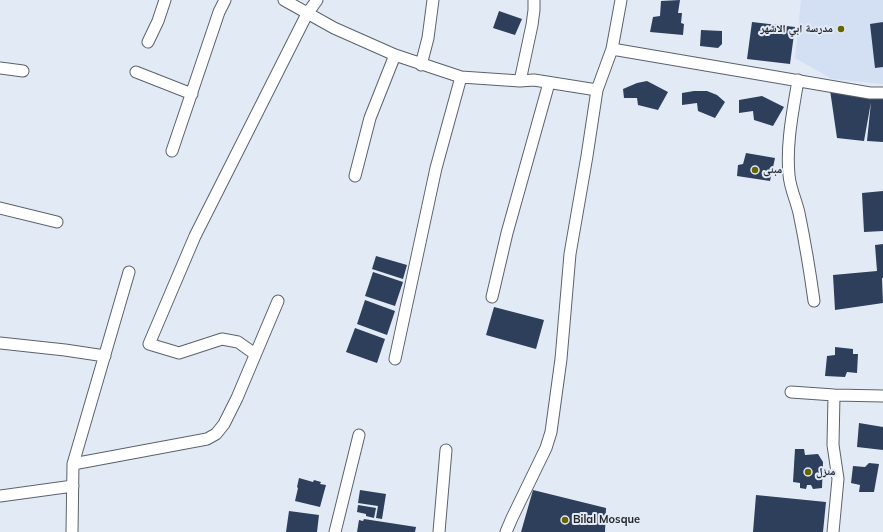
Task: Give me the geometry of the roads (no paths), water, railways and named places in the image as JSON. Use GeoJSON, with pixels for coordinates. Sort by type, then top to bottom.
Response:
{"type":"FeatureCollection","features":[{"type":"Feature","properties":{"kind":"street"},"geometry":{"type":"LineString","coordinates":[[148,42],[158,21],[165,0]]}},
{"type":"Feature","properties":{"kind":"street"},"geometry":{"type":"LineString","coordinates":[[172,151],[219,12],[225,0]]}},
{"type":"Feature","properties":{"kind":"street"},"geometry":{"type":"LineString","coordinates":[[284,0],[334,28],[395,55],[421,65],[461,77],[520,81],[534,80],[597,90]]}},
{"type":"Feature","properties":{"kind":"street"},"geometry":{"type":"LineString","coordinates":[[255,354],[238,342],[222,339],[179,353],[149,344],[195,236],[307,14],[318,0]]}},
{"type":"Feature","properties":{"kind":"street"},"geometry":{"type":"LineString","coordinates":[[421,65],[428,38],[433,0]]}},
{"type":"Feature","properties":{"kind":"street"},"geometry":{"type":"LineString","coordinates":[[520,81],[532,25],[534,0]]}},
{"type":"Feature","properties":{"kind":"street"},"geometry":{"type":"LineString","coordinates":[[506,532],[546,448],[551,432],[561,359],[570,254],[597,90],[612,49],[621,0]]}},
{"type":"Feature","properties":{"kind":"street"},"geometry":{"type":"LineString","coordinates":[[612,49],[883,93]]}},
{"type":"Feature","properties":{"kind":"street"},"geometry":{"type":"LineString","coordinates":[[355,176],[370,118],[395,55]]}},
{"type":"Feature","properties":{"kind":"street"},"geometry":{"type":"LineString","coordinates":[[0,68],[23,71]]}},
{"type":"Feature","properties":{"kind":"street"},"geometry":{"type":"LineString","coordinates":[[136,72],[192,94]]}},
{"type":"Feature","properties":{"kind":"street"},"geometry":{"type":"LineString","coordinates":[[395,359],[436,168],[461,77]]}},
{"type":"Feature","properties":{"kind":"street"},"geometry":{"type":"LineString","coordinates":[[798,80],[789,140],[789,175],[807,254],[814,301]]}},
{"type":"Feature","properties":{"kind":"street"},"geometry":{"type":"LineString","coordinates":[[492,298],[507,233],[549,83]]}},
{"type":"Feature","properties":{"kind":"street"},"geometry":{"type":"LineString","coordinates":[[0,208],[56,222]]}},
{"type":"Feature","properties":{"kind":"street"},"geometry":{"type":"LineString","coordinates":[[72,532],[73,464],[129,272]]}},
{"type":"Feature","properties":{"kind":"street"},"geometry":{"type":"LineString","coordinates":[[73,464],[207,439],[216,434],[224,424],[278,301]]}},
{"type":"Feature","properties":{"kind":"street"},"geometry":{"type":"LineString","coordinates":[[0,343],[105,356]]}},
{"type":"Feature","properties":{"kind":"street"},"geometry":{"type":"LineString","coordinates":[[791,392],[883,396]]}},
{"type":"Feature","properties":{"kind":"street"},"geometry":{"type":"LineString","coordinates":[[833,532],[838,479],[833,445],[834,395]]}},
{"type":"Feature","properties":{"kind":"street"},"geometry":{"type":"LineString","coordinates":[[334,532],[359,435]]}},
{"type":"Feature","properties":{"kind":"street"},"geometry":{"type":"LineString","coordinates":[[439,532],[446,450]]}},
{"type":"Feature","properties":{"kind":"street"},"geometry":{"type":"LineString","coordinates":[[0,496],[73,486]]}},
{"type":"Feature","properties":{"kind":"place","name":"مدرسة ابي الاشهر"},"geometry":{"type":"Point","coordinates":[841,29]}},
{"type":"Feature","properties":{"kind":"place","name":"مبنى"},"geometry":{"type":"Point","coordinates":[755,170]}},
{"type":"Feature","properties":{"kind":"place","name":"منزل"},"geometry":{"type":"Point","coordinates":[808,472]}},
{"type":"Feature","properties":{"kind":"place","name":"Bilal Mosque"},"geometry":{"type":"Point","coordinates":[565,520]}}]}
